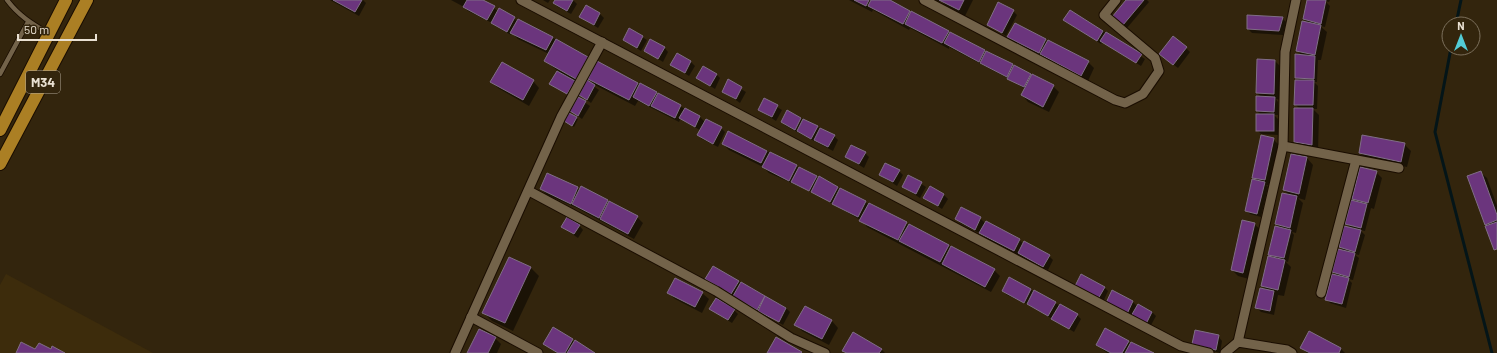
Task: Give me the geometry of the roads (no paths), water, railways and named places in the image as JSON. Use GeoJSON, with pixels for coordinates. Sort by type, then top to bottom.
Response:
{"type":"FeatureCollection","features":[{"type":"Feature","properties":{"kind":"main road","name":"M34"},"geometry":{"type":"LineString","coordinates":[[0,130],[66,0]]}},
{"type":"Feature","properties":{"kind":"main road","name":"M34"},"geometry":{"type":"LineString","coordinates":[[0,164],[86,0]]}},
{"type":"Feature","properties":{"kind":"street"},"geometry":{"type":"LineString","coordinates":[[520,0],[1181,346],[1209,353]]}},
{"type":"Feature","properties":{"kind":"street"},"geometry":{"type":"LineString","coordinates":[[924,0],[1115,100],[1125,103],[1143,94],[1159,71],[1155,58],[1104,15],[1116,0]]}},
{"type":"Feature","properties":{"kind":"street"},"geometry":{"type":"LineString","coordinates":[[1225,353],[1238,342],[1283,146],[1285,52],[1296,0]]}},
{"type":"Feature","properties":{"kind":"street"},"geometry":{"type":"LineString","coordinates":[[455,353],[561,117],[602,42]]}},
{"type":"Feature","properties":{"kind":"street"},"geometry":{"type":"LineString","coordinates":[[1283,146],[1399,168]]}},
{"type":"Feature","properties":{"kind":"street"},"geometry":{"type":"LineString","coordinates":[[1321,293],[1356,160]]}},
{"type":"Feature","properties":{"kind":"street"},"geometry":{"type":"LineString","coordinates":[[529,191],[716,291],[791,338],[825,353]]}},
{"type":"Feature","properties":{"kind":"street"},"geometry":{"type":"LineString","coordinates":[[471,317],[538,353]]}},
{"type":"Feature","properties":{"kind":"street"},"geometry":{"type":"LineString","coordinates":[[1238,342],[1274,347],[1292,353]]}},
{"type":"Feature","properties":{"kind":"lane"},"geometry":{"type":"LineString","coordinates":[[7,0],[14,10],[28,22],[48,33]]}},
{"type":"Feature","properties":{"kind":"lane"},"geometry":{"type":"LineString","coordinates":[[0,74],[28,22]]}},
{"type":"Feature","properties":{"kind":"waterway"},"geometry":{"type":"LineString","coordinates":[[1458,16],[1461,0]]}},
{"type":"Feature","properties":{"kind":"waterway"},"geometry":{"type":"LineString","coordinates":[[1449,56],[1435,132],[1492,353]]}}]}
